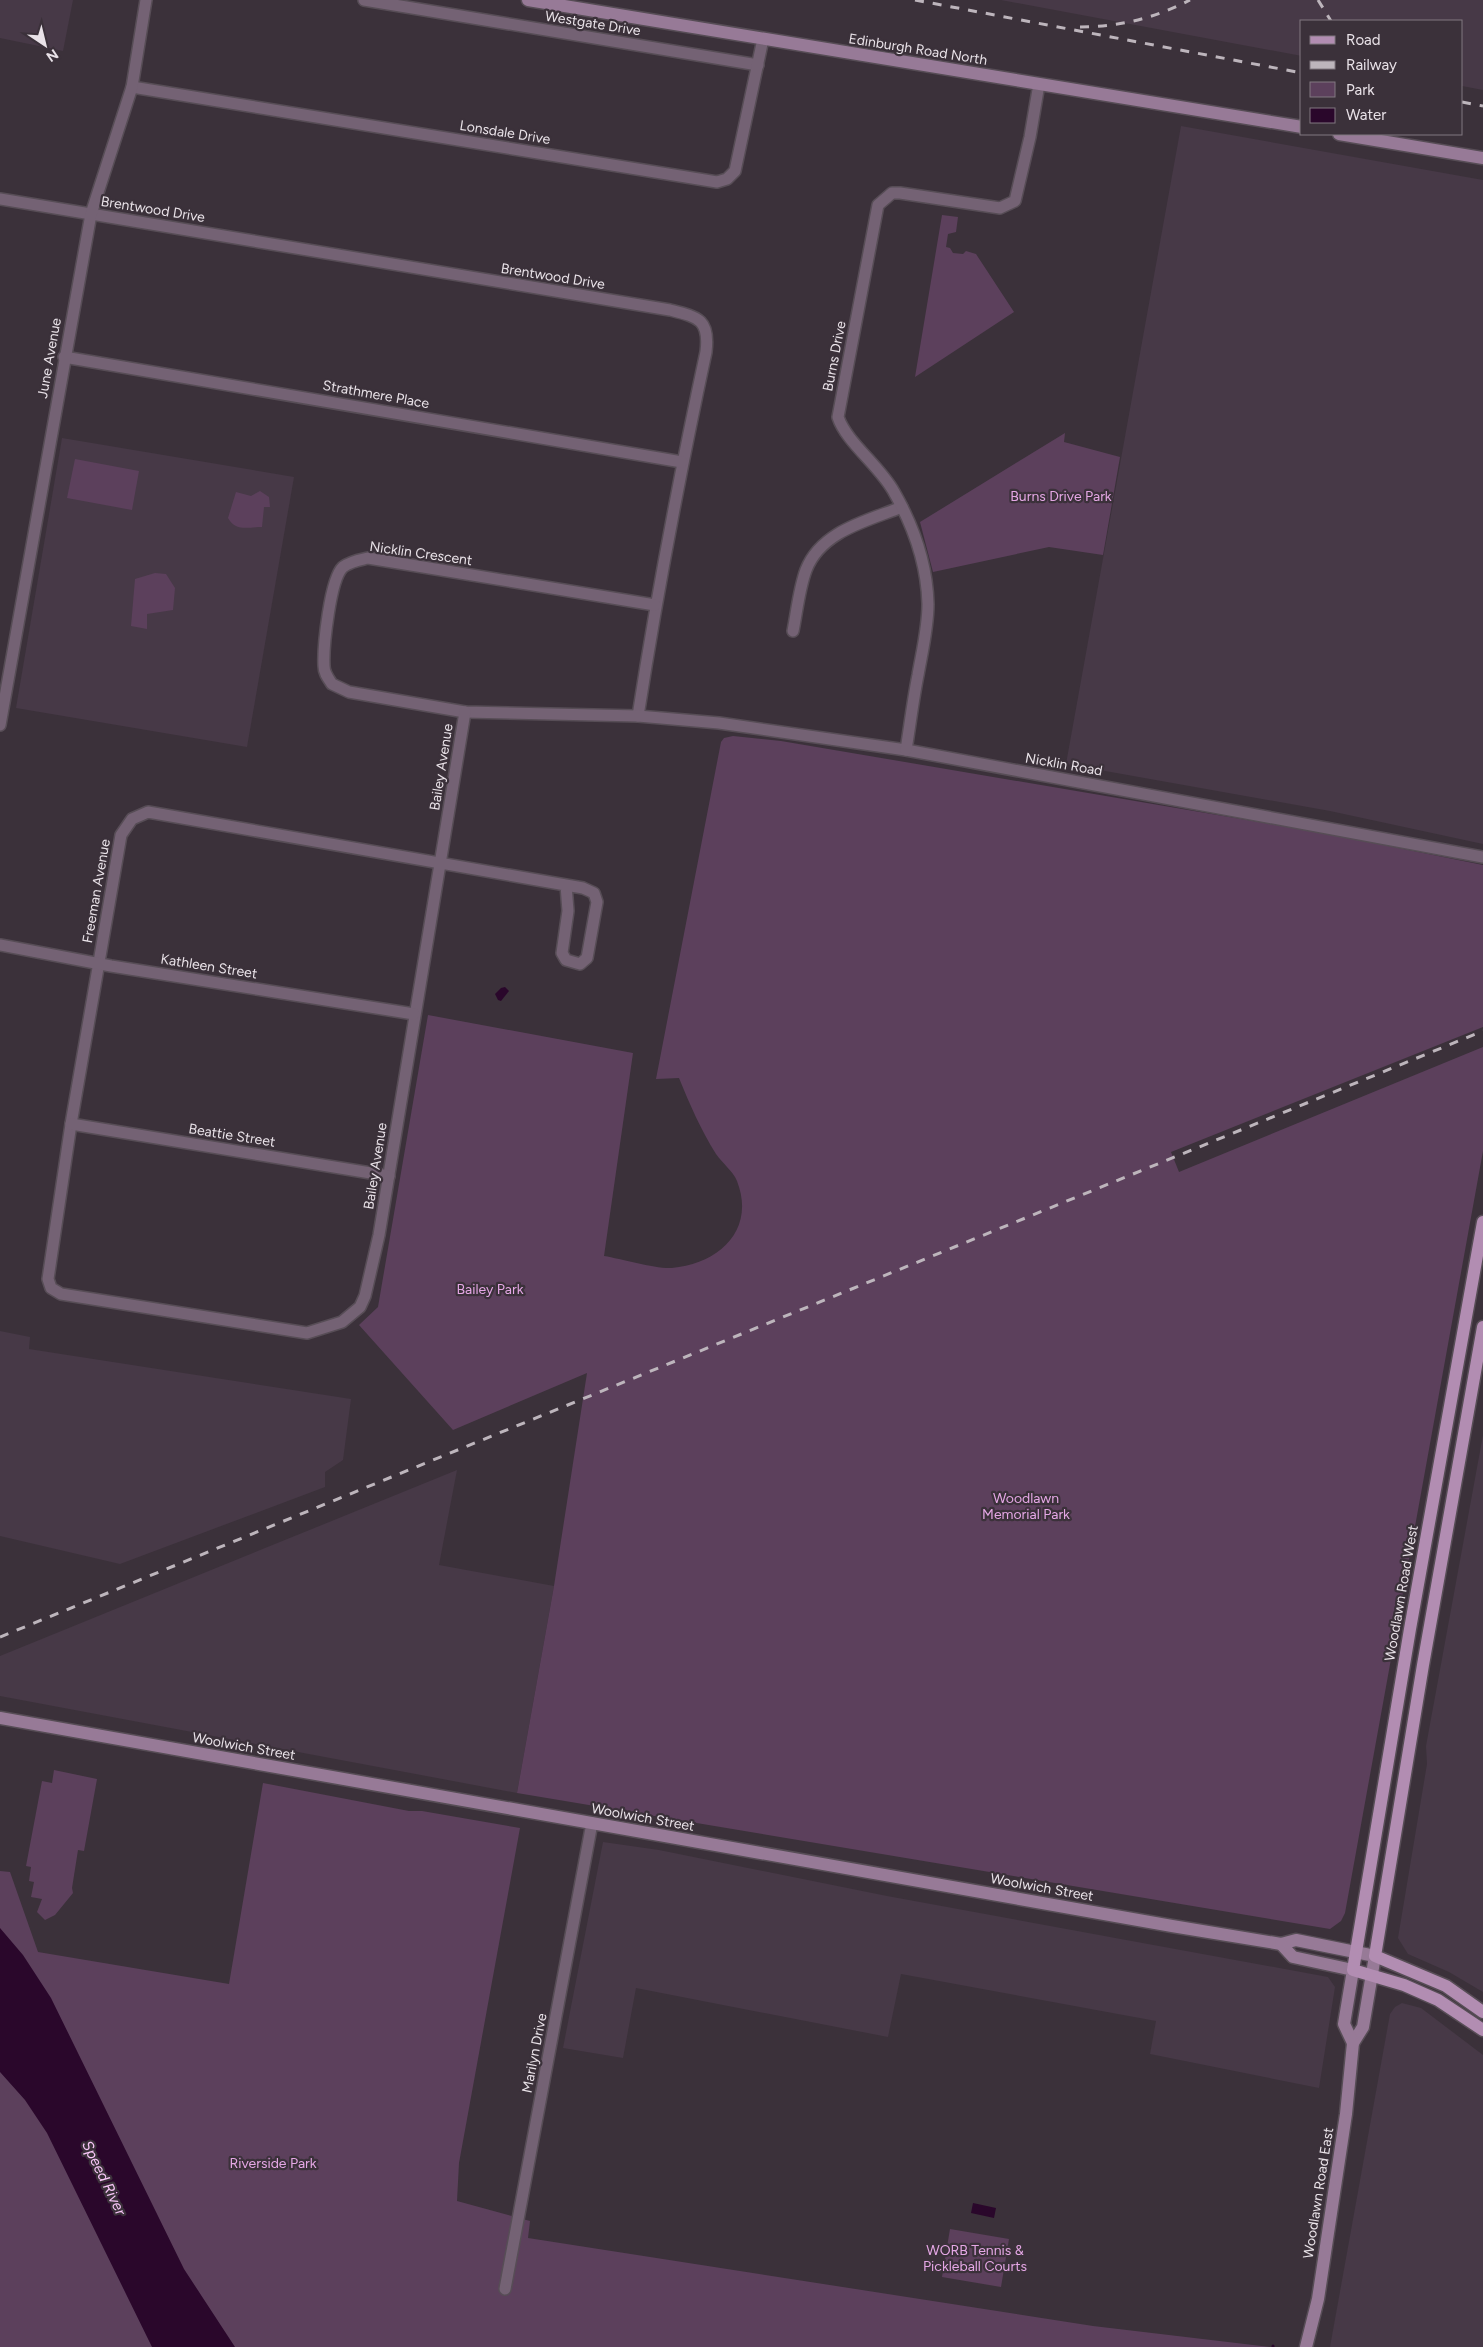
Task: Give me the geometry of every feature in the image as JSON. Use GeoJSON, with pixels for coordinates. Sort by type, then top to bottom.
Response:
{"type":"FeatureCollection","features":[{"type":"Feature","properties":{"kind":"main road","name":"Edinburgh Road North"},"geometry":{"type":"LineString","coordinates":[[528,0],[1300,127]]}},
{"type":"Feature","properties":{"kind":"main road"},"geometry":{"type":"LineString","coordinates":[[1345,135],[1483,158]]}},
{"type":"Feature","properties":{"kind":"main road","name":"Woodlawn Road West"},"geometry":{"type":"LineString","coordinates":[[1352,1970],[1408,1638],[1483,1222]]}},
{"type":"Feature","properties":{"kind":"main road"},"geometry":{"type":"LineString","coordinates":[[1375,1956],[1422,1665],[1483,1327]]}},
{"type":"Feature","properties":{"kind":"main road","name":"Woolwich Street"},"geometry":{"type":"LineString","coordinates":[[0,1718],[1281,1944],[1296,1940],[1356,1951],[1375,1956],[1446,1986],[1483,2012]]}},
{"type":"Feature","properties":{"kind":"main road","name":"Woolwich Street"},"geometry":{"type":"LineString","coordinates":[[1281,1944],[1293,1957],[1372,1975],[1404,1985],[1438,2000],[1483,2030]]}},
{"type":"Feature","properties":{"kind":"main road","name":"Woodlawn Road East"},"geometry":{"type":"LineString","coordinates":[[1306,2347],[1318,2299],[1346,2114],[1353,2043],[1363,2027],[1375,1956]]}},
{"type":"Feature","properties":{"kind":"main road","name":"Woodlawn Road East"},"geometry":{"type":"LineString","coordinates":[[1352,1970],[1344,2024],[1353,2043]]}},
{"type":"Feature","properties":{"kind":"street","name":"June Avenue"},"geometry":{"type":"LineString","coordinates":[[0,725],[64,357],[91,214],[132,87],[146,0]]}},
{"type":"Feature","properties":{"kind":"street","name":"Westgate Drive"},"geometry":{"type":"LineString","coordinates":[[364,0],[758,65]]}},
{"type":"Feature","properties":{"kind":"street","name":"Lonsdale Drive"},"geometry":{"type":"LineString","coordinates":[[132,87],[717,182],[727,179],[735,171],[763,39]]}},
{"type":"Feature","properties":{"kind":"street","name":"Burns Drive"},"geometry":{"type":"LineString","coordinates":[[906,750],[926,632],[928,604],[919,545],[902,506],[882,473],[844,430],[838,417],[878,205],[892,193],[1000,208],[1016,201],[1039,84]]}},
{"type":"Feature","properties":{"kind":"street","name":"Brentwood Drive"},"geometry":{"type":"LineString","coordinates":[[0,199],[694,316],[704,324],[708,336],[655,605],[638,716]]}},
{"type":"Feature","properties":{"kind":"street","name":"Strathmere Place"},"geometry":{"type":"LineString","coordinates":[[64,357],[682,462]]}},
{"type":"Feature","properties":{"kind":"street"},"geometry":{"type":"LineString","coordinates":[[793,630],[805,573],[823,543],[846,529],[902,506]]}},
{"type":"Feature","properties":{"kind":"street","name":"Nicklin Crescent"},"geometry":{"type":"LineString","coordinates":[[638,716],[465,712],[349,692],[332,684],[324,667],[330,606],[335,580],[342,568],[352,561],[368,558],[655,605]]}},
{"type":"Feature","properties":{"kind":"street","name":"Bailey Avenue"},"geometry":{"type":"LineString","coordinates":[[51,1288],[61,1294],[307,1333],[330,1328],[360,1307],[366,1296],[379,1235],[414,1014],[442,862],[465,712]]}},
{"type":"Feature","properties":{"kind":"street","name":"Nicklin Road"},"geometry":{"type":"LineString","coordinates":[[638,716],[719,723],[906,750],[1483,857]]}},
{"type":"Feature","properties":{"kind":"street","name":"Freeman Avenue"},"geometry":{"type":"LineString","coordinates":[[51,1288],[48,1279],[71,1124],[120,835],[132,818],[148,812],[442,862],[583,888],[594,893],[597,902],[588,958],[580,964],[566,960],[562,953],[568,912],[566,885]]}},
{"type":"Feature","properties":{"kind":"street","name":"Kathleen Street"},"geometry":{"type":"LineString","coordinates":[[0,945],[98,964],[414,1014]]}},
{"type":"Feature","properties":{"kind":"street","name":"Beattie Street"},"geometry":{"type":"LineString","coordinates":[[71,1124],[389,1176]]}},
{"type":"Feature","properties":{"kind":"street","name":"Marilyn Drive"},"geometry":{"type":"LineString","coordinates":[[505,2289],[592,1823]]}},
{"type":"Feature","properties":{"kind":"shaded area"},"geometry":{"type":"Polygon","coordinates":[[[0,0],[73,0],[63,51],[0,38],[0,0]]]}},
{"type":"Feature","properties":{"kind":"shaded area"},"geometry":{"type":"Polygon","coordinates":[[[1001,0],[1483,0],[1483,90],[1463,86],[1463,20],[1300,20],[1300,56],[1001,0]]]}},
{"type":"Feature","properties":{"kind":"shaded area"},"geometry":{"type":"Polygon","coordinates":[[[1181,126],[1483,180],[1483,844],[1330,811],[1066,764],[1181,126]]]}},
{"type":"Feature","properties":{"kind":"shaded area"},"geometry":{"type":"Polygon","coordinates":[[[62,438],[294,477],[247,747],[16,708],[62,438]]]}},
{"type":"Feature","properties":{"kind":"shaded area"},"geometry":{"type":"Polygon","coordinates":[[[0,1331],[30,1337],[29,1349],[351,1399],[343,1460],[325,1472],[325,1487],[120,1564],[0,1536],[0,1331]]]}},
{"type":"Feature","properties":{"kind":"shaded area"},"geometry":{"type":"Polygon","coordinates":[[[1483,1435],[1483,1992],[1449,1972],[1408,1954],[1398,1938],[1427,1764],[1426,1746],[1483,1435]]]}},
{"type":"Feature","properties":{"kind":"shaded area"},"geometry":{"type":"Polygon","coordinates":[[[457,1470],[439,1565],[554,1586],[517,1793],[0,1696],[0,1656],[457,1470]]]}},
{"type":"Feature","properties":{"kind":"shaded area"},"geometry":{"type":"Polygon","coordinates":[[[603,1842],[659,1850],[887,1896],[1328,1977],[1335,1987],[1319,2088],[1150,2054],[1156,2021],[901,1974],[888,2037],[636,1988],[623,2058],[563,2048],[603,1842]]]}},
{"type":"Feature","properties":{"kind":"shaded area"},"geometry":{"type":"Polygon","coordinates":[[[1402,2003],[1421,2008],[1483,2055],[1483,2347],[1330,2347],[1390,2014],[1395,2007],[1402,2003]]]}},
{"type":"Feature","properties":{"kind":"green space"},"geometry":{"type":"Polygon","coordinates":[[[942,215],[958,217],[956,232],[948,234],[946,247],[950,248],[953,253],[963,254],[966,251],[976,254],[1014,312],[915,377],[942,215]]]}},
{"type":"Feature","properties":{"kind":"green space","name":"Burns Drive Park"},"geometry":{"type":"Polygon","coordinates":[[[1065,433],[1064,442],[1120,457],[1103,555],[1049,547],[933,572],[920,522],[1065,433]]]}},
{"type":"Feature","properties":{"kind":"green space"},"geometry":{"type":"Polygon","coordinates":[[[75,459],[139,471],[132,510],[67,498],[75,459]]]}},
{"type":"Feature","properties":{"kind":"green space"},"geometry":{"type":"Polygon","coordinates":[[[260,491],[269,497],[270,507],[264,507],[262,527],[243,528],[231,522],[228,518],[236,492],[251,496],[260,491]]]}},
{"type":"Feature","properties":{"kind":"green space"},"geometry":{"type":"Polygon","coordinates":[[[155,573],[166,574],[175,588],[173,610],[147,614],[147,629],[131,626],[135,579],[155,573]]]}},
{"type":"Feature","properties":{"kind":"green space","name":"Woodlawn Memorial Park"},"geometry":{"type":"Polygon","coordinates":[[[733,736],[781,741],[1324,833],[1483,865],[1483,1027],[1171,1152],[1179,1172],[1483,1047],[1483,1151],[1345,1913],[1341,1921],[1330,1929],[517,1793],[554,1586],[587,1373],[453,1430],[359,1325],[378,1307],[428,1015],[633,1053],[604,1256],[665,1268],[689,1265],[705,1260],[718,1252],[737,1229],[741,1215],[742,1199],[735,1177],[718,1157],[711,1145],[679,1078],[656,1079],[721,742],[724,738],[733,736]]]}},
{"type":"Feature","properties":{"kind":"green space"},"geometry":{"type":"Polygon","coordinates":[[[54,1770],[97,1779],[84,1851],[78,1850],[72,1888],[73,1893],[55,1915],[45,1920],[37,1912],[42,1899],[31,1897],[34,1882],[29,1881],[31,1867],[26,1866],[42,1781],[52,1783],[54,1770]]]}},
{"type":"Feature","properties":{"kind":"green space","name":"Riverside Park"},"geometry":{"type":"Polygon","coordinates":[[[263,1783],[409,1811],[422,1811],[520,1828],[459,2163],[457,2201],[530,2221],[528,2238],[1093,2326],[1270,2347],[0,2347],[0,1871],[10,1872],[38,1952],[229,1984],[263,1783]]]}},
{"type":"Feature","properties":{"kind":"green space","name":"WORB Tennis & Pickleball Courts"},"geometry":{"type":"Polygon","coordinates":[[[950,2229],[1009,2239],[1001,2287],[942,2277],[950,2229]]]}},
{"type":"Feature","properties":{"kind":"water"},"geometry":{"type":"Polygon","coordinates":[[[505,987],[509,991],[501,1001],[498,1000],[495,994],[505,987]]]}},
{"type":"Feature","properties":{"kind":"water","name":"Speed River"},"geometry":{"type":"Polygon","coordinates":[[[0,1928],[23,1955],[51,1998],[184,2269],[235,2347],[152,2347],[47,2133],[25,2100],[0,2072],[0,1928]]]}},
{"type":"Feature","properties":{"kind":"water"},"geometry":{"type":"Polygon","coordinates":[[[973,2203],[996,2208],[994,2218],[971,2213],[973,2203]]]}},
{"type":"Feature","properties":{"kind":"railway"},"geometry":{"type":"LineString","coordinates":[[915,0],[1300,73]]}},
{"type":"Feature","properties":{"kind":"railway"},"geometry":{"type":"LineString","coordinates":[[1080,27],[1094,27],[1136,20],[1164,12],[1190,0]]}},
{"type":"Feature","properties":{"kind":"railway"},"geometry":{"type":"LineString","coordinates":[[1318,0],[1330,20]]}},
{"type":"Feature","properties":{"kind":"railway"},"geometry":{"type":"LineString","coordinates":[[1463,102],[1483,106]]}},
{"type":"Feature","properties":{"kind":"railway"},"geometry":{"type":"LineString","coordinates":[[0,1637],[1483,1031]]}},
{"type":"Feature","properties":{"kind":"park label","name":"Bailey Park"},"geometry":{"type":"Point","coordinates":[490,1289]}}]}
